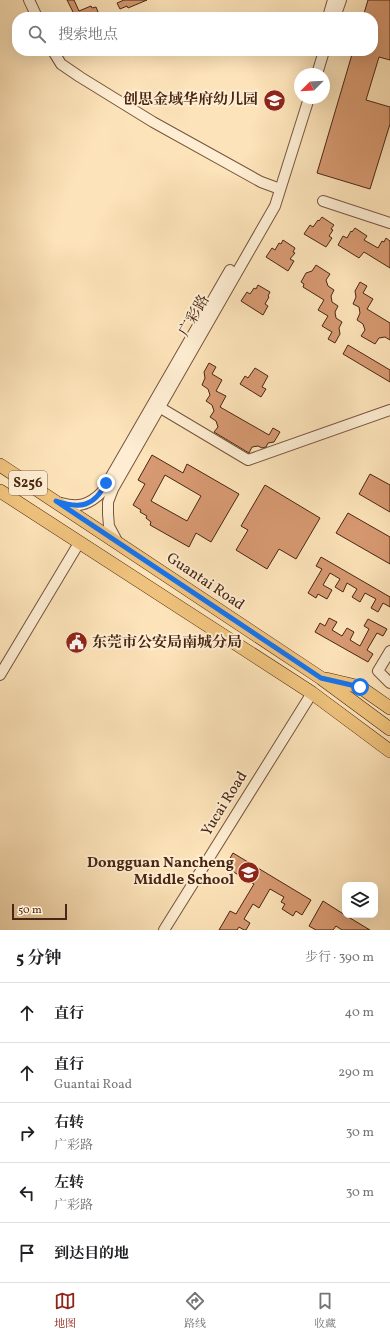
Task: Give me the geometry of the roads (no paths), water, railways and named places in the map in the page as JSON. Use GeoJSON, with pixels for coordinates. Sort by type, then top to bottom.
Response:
{"type":"FeatureCollection","features":[{"type":"Feature","properties":{"kind":"main road","name":"Guantai Road"},"geometry":{"type":"LineString","coordinates":[[0,465],[321,678],[390,729]]}},
{"type":"Feature","properties":{"kind":"main road","name":"S256"},"geometry":{"type":"LineString","coordinates":[[0,491],[312,693],[390,751]]}},
{"type":"Feature","properties":{"kind":"main road"},"geometry":{"type":"LineString","coordinates":[[321,678],[360,687],[388,704]]}},
{"type":"Feature","properties":{"kind":"street"},"geometry":{"type":"LineString","coordinates":[[29,0],[35,12]]}},
{"type":"Feature","properties":{"kind":"street"},"geometry":{"type":"LineString","coordinates":[[329,12],[333,0]]}},
{"type":"Feature","properties":{"kind":"street"},"geometry":{"type":"LineString","coordinates":[[337,12],[341,0]]}},
{"type":"Feature","properties":{"kind":"street"},"geometry":{"type":"LineString","coordinates":[[56,56],[61,64],[80,77],[153,122],[261,182],[277,188]]}},
{"type":"Feature","properties":{"kind":"street"},"geometry":{"type":"LineString","coordinates":[[312,68],[315,56]]}},
{"type":"Feature","properties":{"kind":"street"},"geometry":{"type":"LineString","coordinates":[[319,68],[322,56]]}},
{"type":"Feature","properties":{"kind":"street","name":"广彩路"},"geometry":{"type":"LineString","coordinates":[[56,501],[68,505],[79,506],[96,498],[102,492],[156,405],[275,206],[277,188],[300,104]]}},
{"type":"Feature","properties":{"kind":"street","name":"广彩路"},"geometry":{"type":"LineString","coordinates":[[277,188],[307,104]]}},
{"type":"Feature","properties":{"kind":"street"},"geometry":{"type":"LineString","coordinates":[[323,201],[390,223]]}},
{"type":"Feature","properties":{"kind":"street"},"geometry":{"type":"LineString","coordinates":[[156,405],[248,460],[390,410]]}},
{"type":"Feature","properties":{"kind":"street","name":"广彩路"},"geometry":{"type":"LineString","coordinates":[[118,543],[109,526],[108,502],[113,489],[156,405]]}},
{"type":"Feature","properties":{"kind":"street"},"geometry":{"type":"LineString","coordinates":[[0,674],[79,543]]}},
{"type":"Feature","properties":{"kind":"street"},"geometry":{"type":"LineString","coordinates":[[390,651],[378,671],[390,683]]}},
{"type":"Feature","properties":{"kind":"street","name":"Yucai Road"},"geometry":{"type":"LineString","coordinates":[[164,930],[312,693]]}},
{"type":"Feature","properties":{"kind":"place","name":"创思金域华府幼儿园"},"geometry":{"type":"Point","coordinates":[274,100]}},
{"type":"Feature","properties":{"kind":"place","name":"东莞市公安局南城分局"},"geometry":{"type":"Point","coordinates":[77,643]}},
{"type":"Feature","properties":{"kind":"place","name":"Dongguan Nancheng Middle School"},"geometry":{"type":"Point","coordinates":[249,872]}}]}
